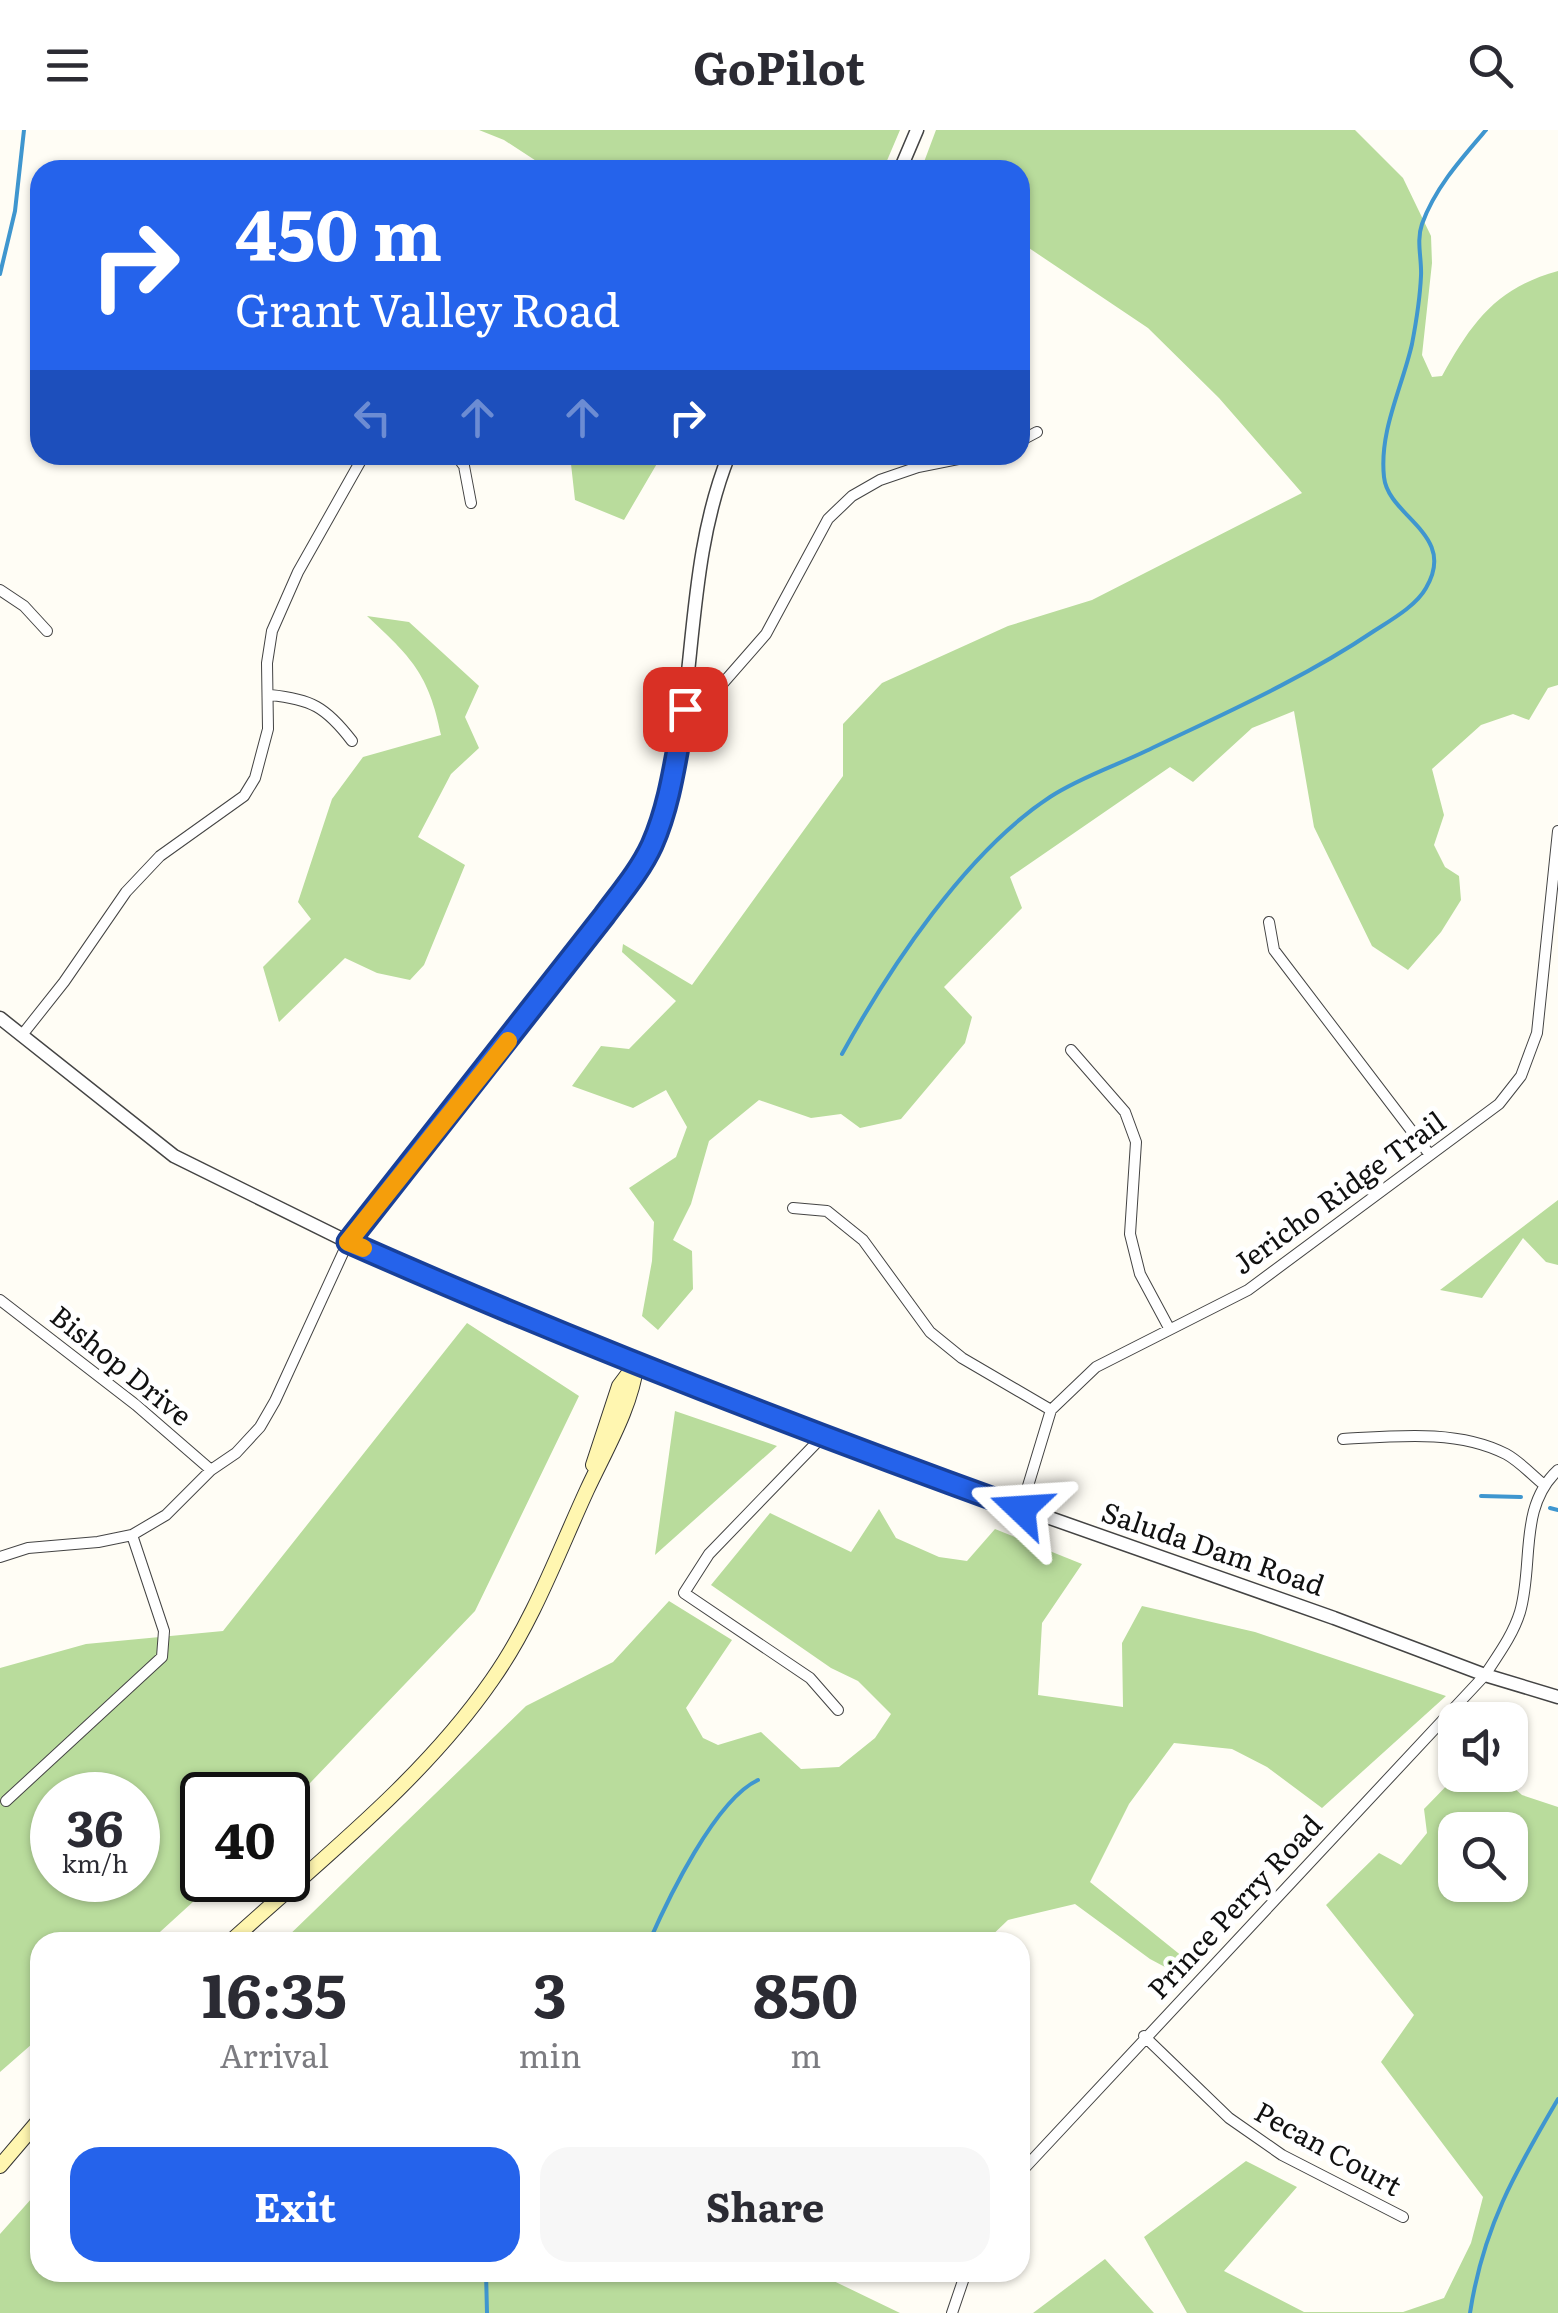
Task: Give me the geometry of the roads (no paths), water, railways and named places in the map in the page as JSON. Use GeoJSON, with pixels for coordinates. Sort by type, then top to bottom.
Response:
{"type":"FeatureCollection","features":[{"type":"Feature","properties":{"kind":"main road"},"geometry":{"type":"LineString","coordinates":[[241,1932],[390,1798],[459,1724],[494,1677],[566,1542],[587,1490],[619,1386],[637,1363]]}},
{"type":"Feature","properties":{"kind":"main road"},"geometry":{"type":"LineString","coordinates":[[0,2166],[30,2131]]}},
{"type":"Feature","properties":{"kind":"street"},"geometry":{"type":"LineString","coordinates":[[904,160],[917,130]]}},
{"type":"Feature","properties":{"kind":"street"},"geometry":{"type":"LineString","coordinates":[[1030,436],[1036,432]]}},
{"type":"Feature","properties":{"kind":"street"},"geometry":{"type":"LineString","coordinates":[[22,1034],[64,982],[126,892],[160,856],[244,796],[255,778],[264,750],[272,630],[359,465]]}},
{"type":"Feature","properties":{"kind":"street"},"geometry":{"type":"LineString","coordinates":[[463,465],[470,502]]}},
{"type":"Feature","properties":{"kind":"street"},"geometry":{"type":"LineString","coordinates":[[0,1557],[28,1548],[132,1535],[166,1514],[260,1428],[348,1242],[644,860],[661,822],[681,730],[703,558],[725,465]]}},
{"type":"Feature","properties":{"kind":"street"},"geometry":{"type":"LineString","coordinates":[[681,730],[755,650],[778,615],[828,518],[852,496],[880,480],[928,465]]}},
{"type":"Feature","properties":{"kind":"street"},"geometry":{"type":"LineString","coordinates":[[0,590],[24,606],[46,631]]}},
{"type":"Feature","properties":{"kind":"street"},"geometry":{"type":"LineString","coordinates":[[270,695],[299,698],[322,708],[352,741]]}},
{"type":"Feature","properties":{"kind":"street","name":"Jericho Ridge Trail"},"geometry":{"type":"LineString","coordinates":[[1021,1509],[1051,1410],[1096,1367],[1248,1290],[1499,1104],[1521,1076],[1537,1034],[1558,830]]}},
{"type":"Feature","properties":{"kind":"street"},"geometry":{"type":"LineString","coordinates":[[1269,922],[1274,950],[1430,1155]]}},
{"type":"Feature","properties":{"kind":"street","name":"Saluda Dam Road"},"geometry":{"type":"LineString","coordinates":[[0,1018],[174,1156],[446,1286],[823,1436],[1558,1698]]}},
{"type":"Feature","properties":{"kind":"street"},"geometry":{"type":"LineString","coordinates":[[1071,1050],[1125,1112],[1136,1142],[1130,1234],[1140,1274],[1168,1328]]}},
{"type":"Feature","properties":{"kind":"street"},"geometry":{"type":"LineString","coordinates":[[793,1208],[827,1212],[863,1240],[930,1332],[962,1358],[1051,1410]]}},
{"type":"Feature","properties":{"kind":"street","name":"Bishop Drive"},"geometry":{"type":"LineString","coordinates":[[0,1300],[136,1405],[211,1470]]}},
{"type":"Feature","properties":{"kind":"street"},"geometry":{"type":"LineString","coordinates":[[823,1436],[709,1554],[684,1593],[810,1678],[838,1710]]}},
{"type":"Feature","properties":{"kind":"street"},"geometry":{"type":"LineString","coordinates":[[1343,1439],[1415,1436],[1480,1444],[1510,1455],[1543,1484],[1558,1470]]}},
{"type":"Feature","properties":{"kind":"street","name":"Prince Perry Road"},"geometry":{"type":"LineString","coordinates":[[1030,2162],[1485,1674],[1512,1633],[1520,1610],[1531,1520],[1543,1484]]}},
{"type":"Feature","properties":{"kind":"street"},"geometry":{"type":"LineString","coordinates":[[6,1801],[162,1657],[164,1630],[132,1535]]}},
{"type":"Feature","properties":{"kind":"street","name":"Pecan Court"},"geometry":{"type":"LineString","coordinates":[[1144,2036],[1190,2084],[1268,2146],[1403,2217]]}},
{"type":"Feature","properties":{"kind":"street"},"geometry":{"type":"LineString","coordinates":[[952,2313],[963,2282]]}},
{"type":"Feature","properties":{"kind":"waterway"},"geometry":{"type":"LineString","coordinates":[[0,274],[15,211],[24,130]]}},
{"type":"Feature","properties":{"kind":"waterway"},"geometry":{"type":"LineString","coordinates":[[842,1054],[932,914],[1019,820],[1073,784],[1319,665],[1410,607],[1422,595],[1434,569],[1434,553],[1419,527],[1388,491],[1384,477],[1385,443],[1415,328],[1422,224],[1441,186],[1486,130]]}},
{"type":"Feature","properties":{"kind":"waterway"},"geometry":{"type":"LineString","coordinates":[[1481,1496],[1521,1497]]}},
{"type":"Feature","properties":{"kind":"waterway"},"geometry":{"type":"LineString","coordinates":[[1550,1508],[1558,1510]]}},
{"type":"Feature","properties":{"kind":"waterway"},"geometry":{"type":"LineString","coordinates":[[654,1932],[694,1852],[726,1808],[758,1780]]}},
{"type":"Feature","properties":{"kind":"waterway"},"geometry":{"type":"LineString","coordinates":[[1470,2313],[1492,2227],[1558,2099]]}},
{"type":"Feature","properties":{"kind":"waterway"},"geometry":{"type":"LineString","coordinates":[[486,2282],[487,2313]]}}]}
